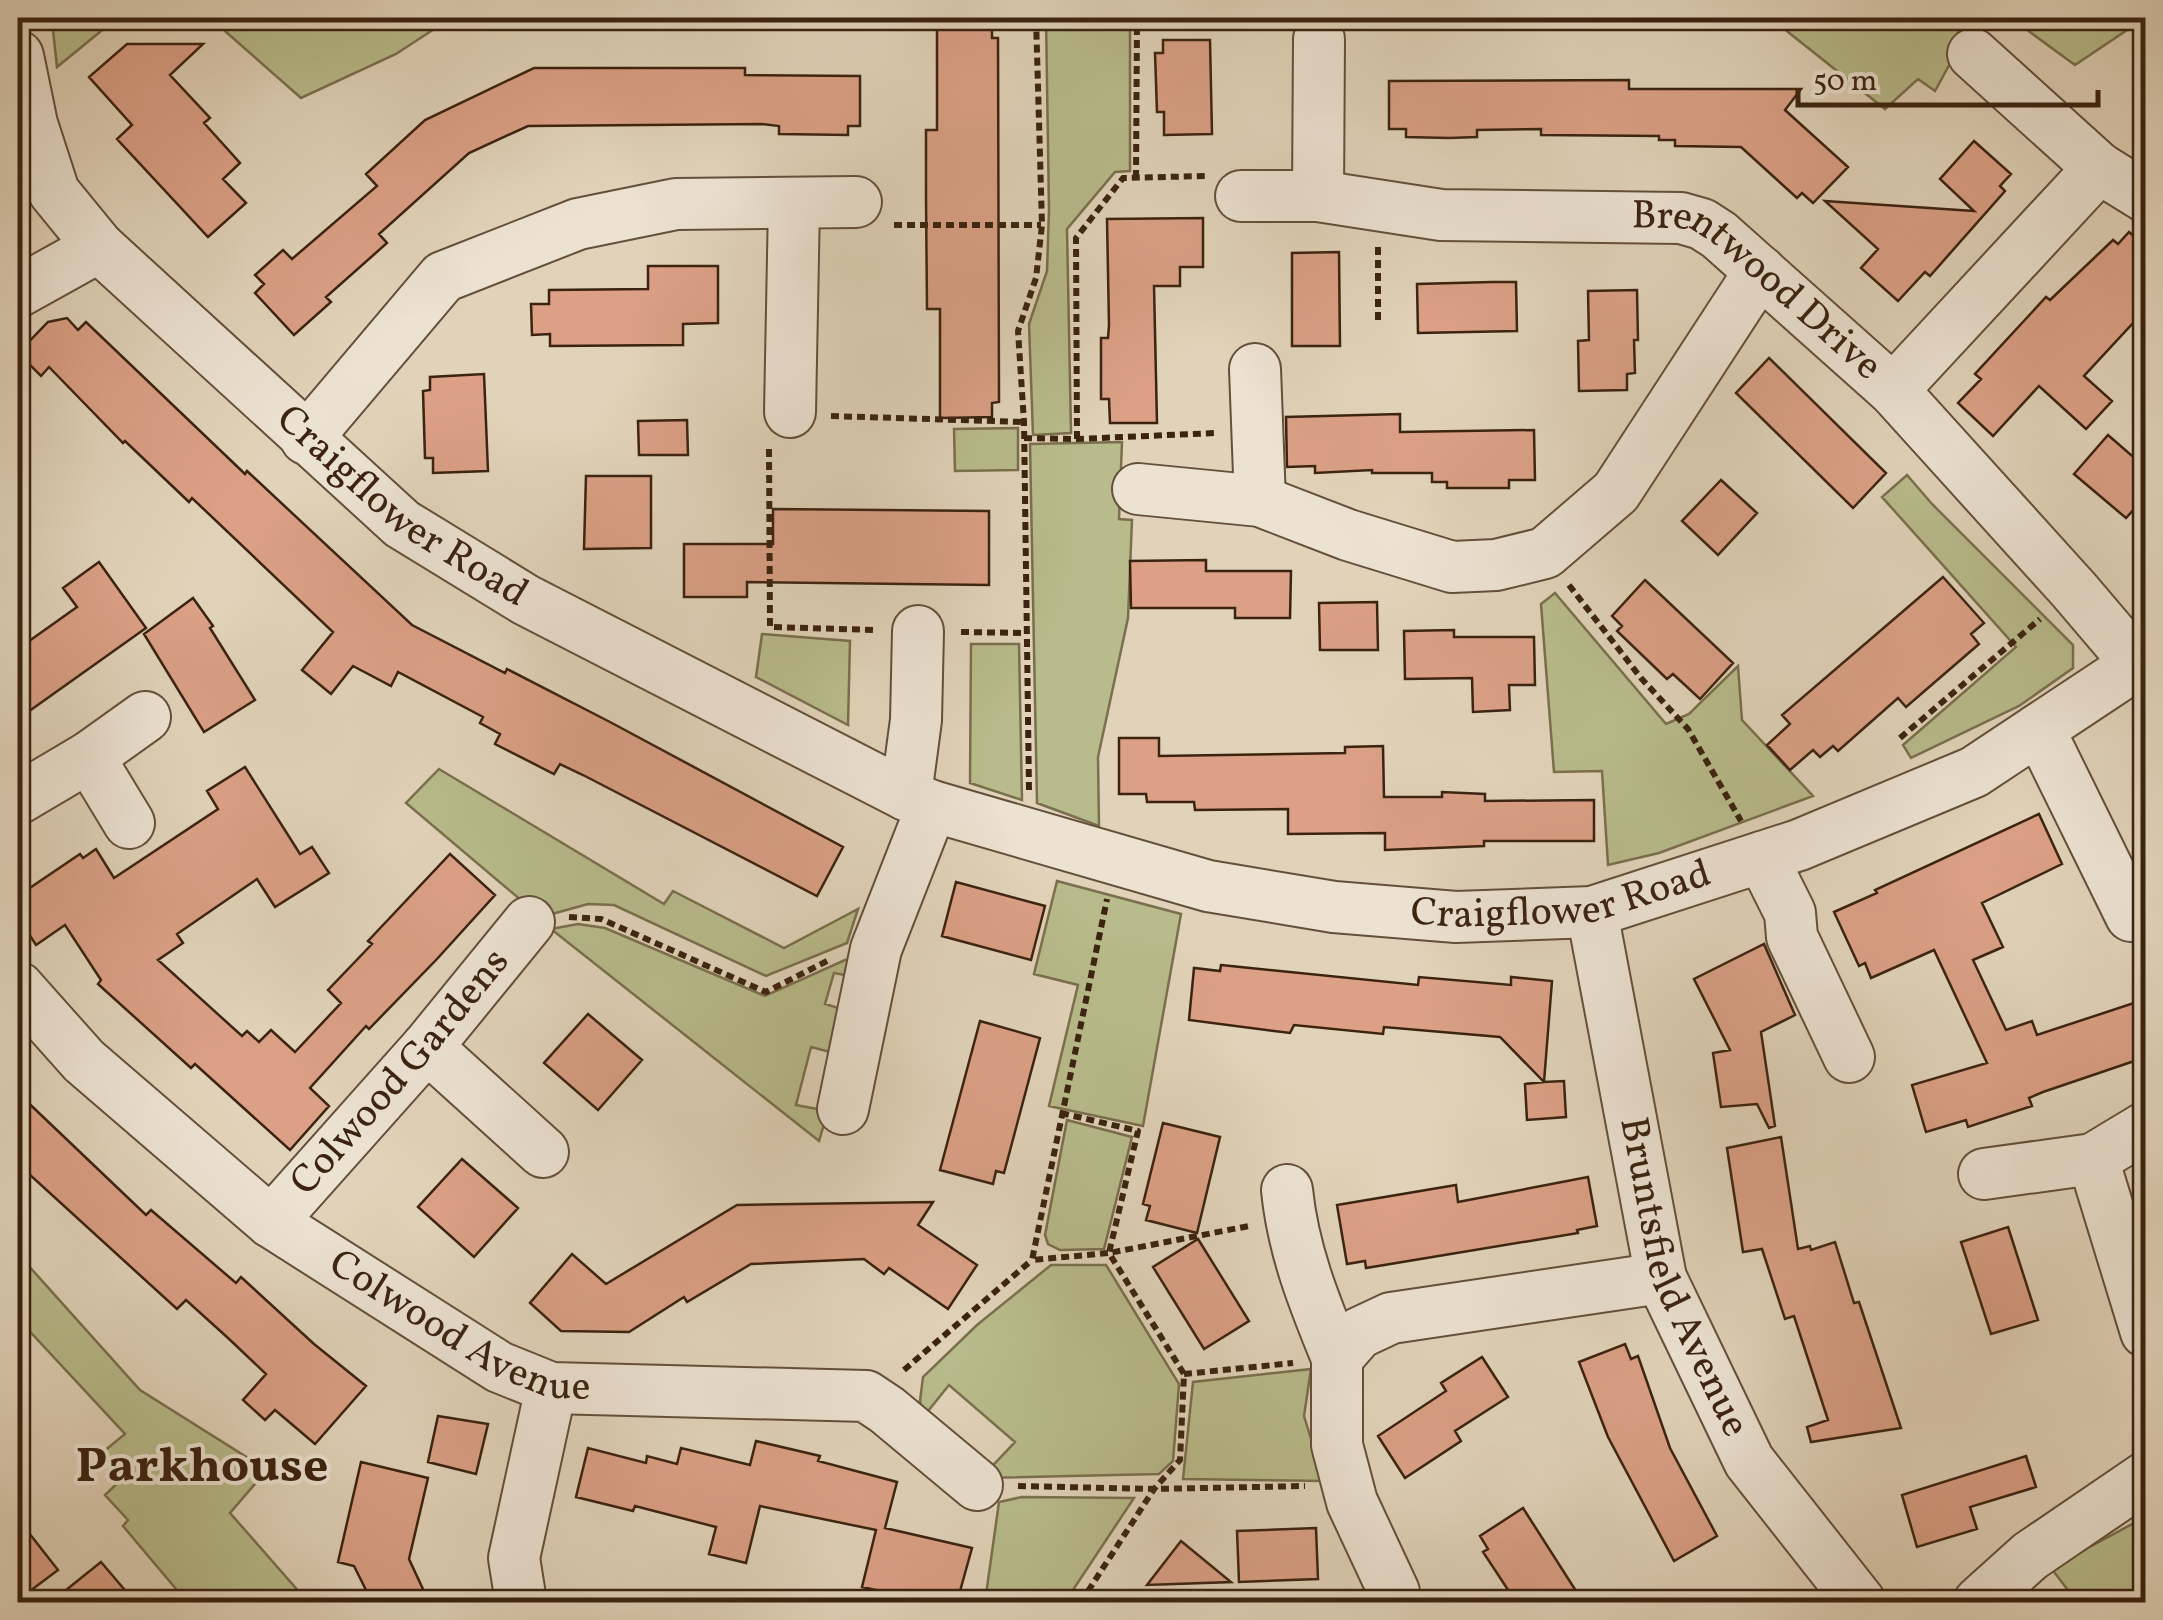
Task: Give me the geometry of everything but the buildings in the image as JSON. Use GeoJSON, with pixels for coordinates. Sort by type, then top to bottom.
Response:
{"type":"FeatureCollection","features":[{"type":"Feature","properties":{"kind":"street"},"geometry":{"type":"LineString","coordinates":[[18,18],[18,43]]}},
{"type":"Feature","properties":{"kind":"street"},"geometry":{"type":"LineString","coordinates":[[1318,196],[1319,38]]}},
{"type":"Feature","properties":{"kind":"street"},"geometry":{"type":"LineString","coordinates":[[1973,54],[2099,168],[2146,197]]}},
{"type":"Feature","properties":{"kind":"street","name":"Craigflower Road"},"geometry":{"type":"LineString","coordinates":[[18,56],[32,124],[54,192],[99,248],[402,524],[526,600],[919,800],[1208,886],[1334,907],[1456,917],[1592,912],[1799,844],[1974,772],[2141,661]]}},
{"type":"Feature","properties":{"kind":"street"},"geometry":{"type":"LineString","coordinates":[[1893,390],[2099,168]]}},
{"type":"Feature","properties":{"kind":"street","name":"Brentwood Drive"},"geometry":{"type":"LineString","coordinates":[[1240,196],[1318,196],[1441,215],[1682,218],[1702,224],[1893,390],[2141,661]]}},
{"type":"Feature","properties":{"kind":"street"},"geometry":{"type":"LineString","coordinates":[[306,439],[443,277],[578,224],[676,204],[856,202]]}},
{"type":"Feature","properties":{"kind":"street"},"geometry":{"type":"LineString","coordinates":[[790,412],[794,205]]}},
{"type":"Feature","properties":{"kind":"street"},"geometry":{"type":"LineString","coordinates":[[18,292],[99,248]]}},
{"type":"Feature","properties":{"kind":"street"},"geometry":{"type":"LineString","coordinates":[[1138,489],[1260,501],[1348,535],[1452,567],[1496,565],[1544,553],[1616,492],[1760,272]]}},
{"type":"Feature","properties":{"kind":"street"},"geometry":{"type":"LineString","coordinates":[[1256,369],[1260,501]]}},
{"type":"Feature","properties":{"kind":"street"},"geometry":{"type":"LineString","coordinates":[[844,1109],[876,950],[919,800],[918,631]]}},
{"type":"Feature","properties":{"kind":"street"},"geometry":{"type":"LineString","coordinates":[[18,799],[146,717]]}},
{"type":"Feature","properties":{"kind":"street"},"geometry":{"type":"LineString","coordinates":[[2040,728],[2131,916]]}},
{"type":"Feature","properties":{"kind":"street"},"geometry":{"type":"LineString","coordinates":[[88,757],[130,822]]}},
{"type":"Feature","properties":{"kind":"street"},"geometry":{"type":"LineString","coordinates":[[1762,856],[1790,913],[1792,938],[1849,1058]]}},
{"type":"Feature","properties":{"kind":"street","name":"Bruntsfield Avenue"},"geometry":{"type":"LineString","coordinates":[[1592,912],[1661,1278],[1748,1461],[1860,1602]]}},
{"type":"Feature","properties":{"kind":"street","name":"Colwood Gardens"},"geometry":{"type":"LineString","coordinates":[[270,1222],[427,1047],[528,922]]}},
{"type":"Feature","properties":{"kind":"street","name":"Colwood Avenue"},"geometry":{"type":"LineString","coordinates":[[18,987],[84,1061],[270,1222],[499,1367],[551,1388],[866,1396]]}},
{"type":"Feature","properties":{"kind":"street"},"geometry":{"type":"LineString","coordinates":[[427,1047],[543,1152]]}},
{"type":"Feature","properties":{"kind":"street"},"geometry":{"type":"LineString","coordinates":[[1984,1174],[2093,1158],[2146,1128]]}},
{"type":"Feature","properties":{"kind":"street"},"geometry":{"type":"LineString","coordinates":[[2093,1158],[2146,1332]]}},
{"type":"Feature","properties":{"kind":"street"},"geometry":{"type":"LineString","coordinates":[[1288,1204],[1304,1278],[1337,1358],[1336,1444],[1348,1485],[1394,1592],[1394,1602]]}},
{"type":"Feature","properties":{"kind":"street"},"geometry":{"type":"LineString","coordinates":[[1337,1358],[1358,1333],[1391,1318],[1661,1278]]}},
{"type":"Feature","properties":{"kind":"street"},"geometry":{"type":"LineString","coordinates":[[521,1602],[514,1558],[551,1388]]}},
{"type":"Feature","properties":{"kind":"street"},"geometry":{"type":"LineString","coordinates":[[866,1396],[977,1486]]}},
{"type":"Feature","properties":{"kind":"street"},"geometry":{"type":"LineString","coordinates":[[1979,1602],[2030,1556],[2146,1477]]}},
{"type":"Feature","properties":{"kind":"path"},"geometry":{"type":"LineString","coordinates":[[1025,831],[1029,803],[1024,422],[1018,331],[1036,278],[1042,225],[1036,18]]}},
{"type":"Feature","properties":{"kind":"path"},"geometry":{"type":"LineString","coordinates":[[1136,178],[1138,18]]}},
{"type":"Feature","properties":{"kind":"path"},"geometry":{"type":"LineString","coordinates":[[1077,439],[1076,238],[1124,178],[1228,176],[1240,196]]}},
{"type":"Feature","properties":{"kind":"path"},"geometry":{"type":"LineString","coordinates":[[856,202],[861,225],[1042,225]]}},
{"type":"Feature","properties":{"kind":"path"},"geometry":{"type":"LineString","coordinates":[[1378,206],[1378,320]]}},
{"type":"Feature","properties":{"kind":"path"},"geometry":{"type":"LineString","coordinates":[[1024,422],[790,412],[769,430],[770,627],[1026,633]]}},
{"type":"Feature","properties":{"kind":"path"},"geometry":{"type":"LineString","coordinates":[[1024,438],[1257,432]]}},
{"type":"Feature","properties":{"kind":"path"},"geometry":{"type":"LineString","coordinates":[[1544,553],[1642,678],[1688,729],[1762,856]]}},
{"type":"Feature","properties":{"kind":"path"},"geometry":{"type":"LineString","coordinates":[[1900,738],[2074,590]]}},
{"type":"Feature","properties":{"kind":"path"},"geometry":{"type":"LineString","coordinates":[[1032,1260],[1115,859]]}},
{"type":"Feature","properties":{"kind":"path"},"geometry":{"type":"LineString","coordinates":[[528,922],[571,917],[600,919],[766,992],[846,951],[876,950]]}},
{"type":"Feature","properties":{"kind":"path"},"geometry":{"type":"LineString","coordinates":[[1061,1113],[1138,1131],[1109,1253],[1184,1374],[1180,1460],[1154,1489],[1081,1602]]}},
{"type":"Feature","properties":{"kind":"path"},"geometry":{"type":"LineString","coordinates":[[866,1396],[916,1360],[1032,1260],[1109,1253],[1288,1204]]}},
{"type":"Feature","properties":{"kind":"path"},"geometry":{"type":"LineString","coordinates":[[1184,1374],[1337,1358]]}},
{"type":"Feature","properties":{"kind":"path"},"geometry":{"type":"LineString","coordinates":[[977,1486],[1154,1489],[1348,1485]]}},
{"type":"Feature","properties":{"kind":"green space"},"geometry":{"type":"Polygon","coordinates":[[[117,18],[57,67],[52,21],[117,18]]]}},
{"type":"Feature","properties":{"kind":"green space"},"geometry":{"type":"Polygon","coordinates":[[[221,18],[451,18],[396,54],[301,98],[225,31],[221,18]]]}},
{"type":"Feature","properties":{"kind":"green space"},"geometry":{"type":"Polygon","coordinates":[[[1046,18],[2145,18],[2075,65],[2012,19],[1965,36],[1935,91],[1918,79],[1885,109],[1783,28],[1130,21],[1130,171],[1115,172],[1067,229],[1071,433],[1033,435],[1029,324],[1047,271],[1049,209],[1046,18]]]}},
{"type":"Feature","properties":{"kind":"green space"},"geometry":{"type":"Polygon","coordinates":[[[1018,428],[1018,470],[955,471],[954,429],[1018,428]]]}},
{"type":"Feature","properties":{"kind":"green space"},"geometry":{"type":"Polygon","coordinates":[[[1122,442],[1119,519],[1132,520],[1128,618],[1098,757],[1099,826],[1037,803],[1030,444],[1122,442]]]}},
{"type":"Feature","properties":{"kind":"green space"},"geometry":{"type":"Polygon","coordinates":[[[1907,475],[2073,645],[2073,668],[2019,706],[1911,758],[1903,745],[2016,647],[1882,497],[1907,475]]]}},
{"type":"Feature","properties":{"kind":"green space"},"geometry":{"type":"Polygon","coordinates":[[[1555,593],[1666,724],[1689,714],[1738,666],[1742,720],[1813,796],[1659,853],[1608,865],[1602,771],[1554,772],[1541,604],[1555,593]]]}},
{"type":"Feature","properties":{"kind":"green space"},"geometry":{"type":"Polygon","coordinates":[[[762,634],[850,641],[848,725],[756,677],[762,634]]]}},
{"type":"Feature","properties":{"kind":"green space"},"geometry":{"type":"Polygon","coordinates":[[[971,644],[1019,644],[1022,800],[970,783],[971,644]]]}},
{"type":"Feature","properties":{"kind":"green space"},"geometry":{"type":"Polygon","coordinates":[[[439,769],[664,904],[673,891],[784,948],[858,909],[847,943],[766,976],[614,905],[588,904],[541,917],[406,803],[439,769]]]}},
{"type":"Feature","properties":{"kind":"green space"},"geometry":{"type":"Polygon","coordinates":[[[1057,881],[1181,914],[1143,1126],[1049,1106],[1078,985],[1034,974],[1057,881]]]}},
{"type":"Feature","properties":{"kind":"green space"},"geometry":{"type":"Polygon","coordinates":[[[578,924],[605,928],[765,996],[845,960],[863,958],[861,978],[834,973],[825,1004],[855,1013],[842,1055],[811,1047],[796,1105],[828,1111],[819,1141],[551,929],[578,924]]]}},
{"type":"Feature","properties":{"kind":"green space"},"geometry":{"type":"Polygon","coordinates":[[[1067,1120],[1132,1137],[1104,1249],[1060,1250],[1048,1244],[1045,1235],[1067,1120]]]}},
{"type":"Feature","properties":{"kind":"green space"},"geometry":{"type":"Polygon","coordinates":[[[18,1254],[140,1390],[267,1470],[230,1513],[308,1602],[187,1602],[123,1526],[128,1520],[105,1495],[125,1476],[103,1452],[125,1434],[21,1322],[18,1325],[18,1254]]]}},
{"type":"Feature","properties":{"kind":"green space"},"geometry":{"type":"Polygon","coordinates":[[[1051,1265],[1106,1265],[1179,1384],[1173,1461],[1159,1474],[981,1478],[1015,1442],[949,1385],[924,1416],[920,1401],[923,1377],[977,1325],[1051,1265]]]}},
{"type":"Feature","properties":{"kind":"green space"},"geometry":{"type":"Polygon","coordinates":[[[1311,1369],[1304,1416],[1324,1481],[1183,1479],[1193,1382],[1311,1369]]]}},
{"type":"Feature","properties":{"kind":"green space"},"geometry":{"type":"Polygon","coordinates":[[[1022,1497],[1134,1498],[1065,1602],[985,1602],[999,1502],[1022,1497]]]}},
{"type":"Feature","properties":{"kind":"green space"},"geometry":{"type":"Polygon","coordinates":[[[2145,1517],[2145,1602],[2077,1602],[2051,1568],[2145,1517]]]}},
{"type":"Feature","properties":{"kind":"district","name":"Parkhouse"},"geometry":{"type":"Point","coordinates":[202,1468]}}]}
